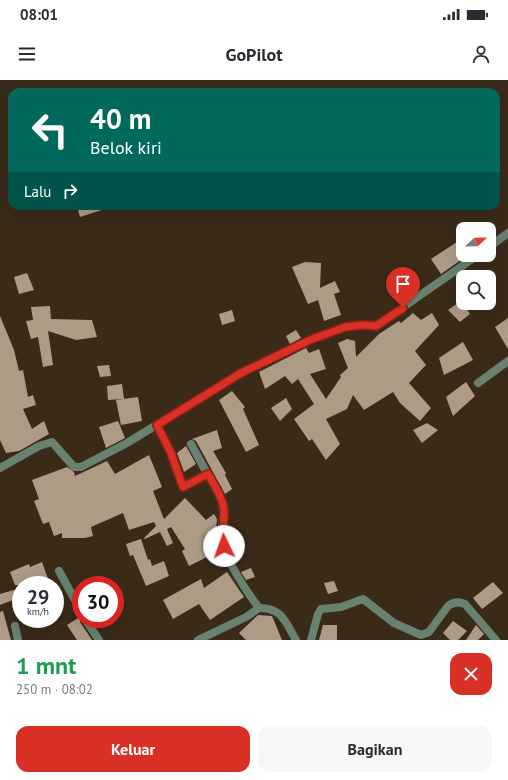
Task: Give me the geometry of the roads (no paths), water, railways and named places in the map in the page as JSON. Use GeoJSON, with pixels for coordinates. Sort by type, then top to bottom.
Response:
{"type":"FeatureCollection","features":[{"type":"Feature","properties":{"kind":"street"},"geometry":{"type":"LineString","coordinates":[[496,242],[508,233]]}},
{"type":"Feature","properties":{"kind":"street"},"geometry":{"type":"LineString","coordinates":[[0,468],[39,446],[52,442],[74,467],[81,467],[157,425],[241,373],[310,340],[345,327],[363,325],[376,326],[468,262]]}},
{"type":"Feature","properties":{"kind":"street"},"geometry":{"type":"LineString","coordinates":[[478,383],[508,361]]}},
{"type":"Feature","properties":{"kind":"street"},"geometry":{"type":"LineString","coordinates":[[157,425],[171,453],[183,487],[208,474]]}},
{"type":"Feature","properties":{"kind":"street"},"geometry":{"type":"LineString","coordinates":[[191,444],[222,501],[224,517],[222,535],[224,546],[240,582],[259,608]]}},
{"type":"Feature","properties":{"kind":"street"},"geometry":{"type":"LineString","coordinates":[[59,570],[72,594]]}},
{"type":"Feature","properties":{"kind":"street"},"geometry":{"type":"LineString","coordinates":[[311,640],[318,614],[321,609],[341,607],[363,600],[394,623],[421,635],[429,632],[452,603],[460,602],[464,604],[496,640]]}},
{"type":"Feature","properties":{"kind":"street"},"geometry":{"type":"LineString","coordinates":[[198,640],[246,617],[259,608],[273,609],[280,613],[296,640]]}},
{"type":"Feature","properties":{"kind":"street"},"geometry":{"type":"LineString","coordinates":[[15,628],[18,640]]}},
{"type":"Feature","properties":{"kind":"street"},"geometry":{"type":"LineString","coordinates":[[91,628],[99,640]]}}]}
